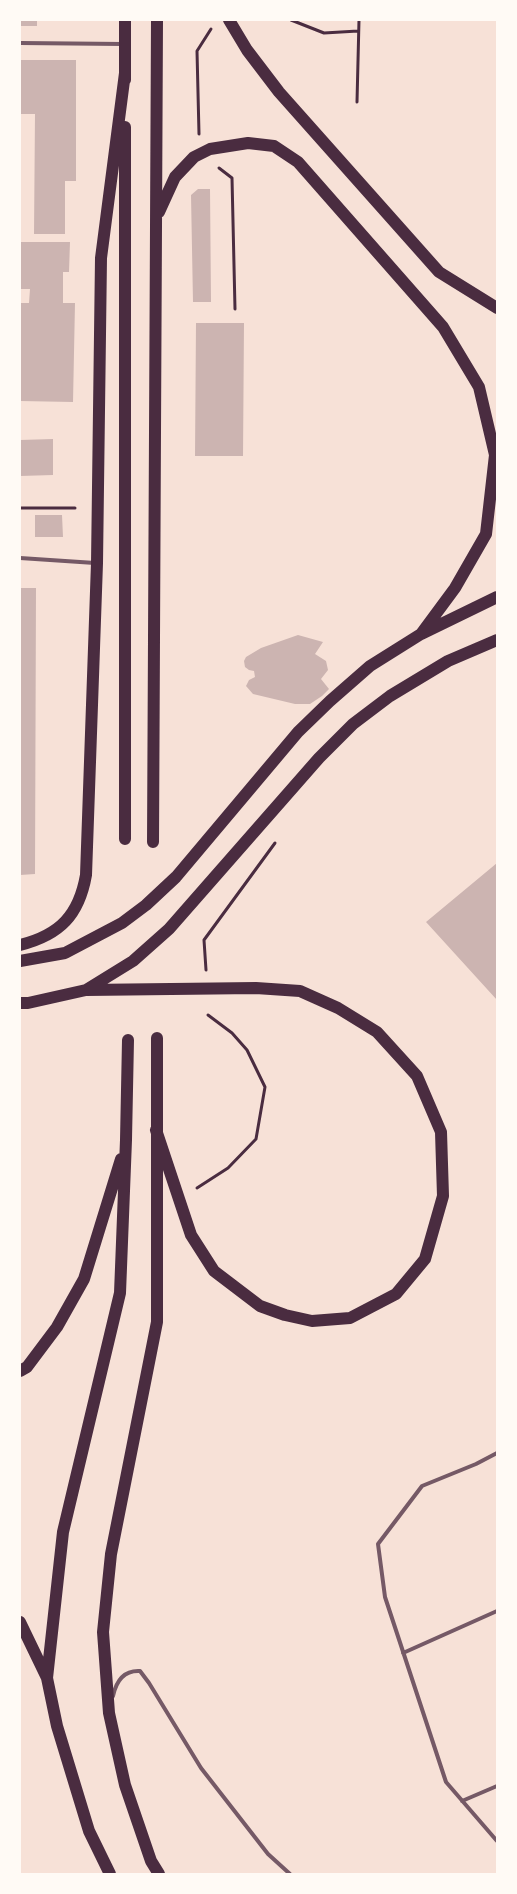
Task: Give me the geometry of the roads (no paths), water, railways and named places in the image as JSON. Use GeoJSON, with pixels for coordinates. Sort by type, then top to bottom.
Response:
{"type":"FeatureCollection","features":[{"type":"Feature","properties":{"kind":"main road"},"geometry":{"type":"LineString","coordinates":[[125,20],[125,839]]}},
{"type":"Feature","properties":{"kind":"main road"},"geometry":{"type":"LineString","coordinates":[[153,842],[158,20]]}},
{"type":"Feature","properties":{"kind":"main road"},"geometry":{"type":"LineString","coordinates":[[229,20],[247,50],[279,92],[439,272],[497,308]]}},
{"type":"Feature","properties":{"kind":"main road"},"geometry":{"type":"LineString","coordinates":[[20,945],[47,936],[62,926],[75,910],[84,891],[86,875],[97,563],[101,258],[125,73]]}},
{"type":"Feature","properties":{"kind":"main road"},"geometry":{"type":"LineString","coordinates":[[157,217],[175,177],[194,157],[210,149],[248,143],[274,146],[298,162],[443,327],[479,387],[495,455],[486,534],[455,588],[421,634]]}},
{"type":"Feature","properties":{"kind":"main road"},"geometry":{"type":"LineString","coordinates":[[20,961],[65,953],[122,923],[176,877],[298,732],[370,666],[421,634],[497,597]]}},
{"type":"Feature","properties":{"kind":"main road"},"geometry":{"type":"LineString","coordinates":[[86,990],[133,961],[169,929],[319,758],[353,724],[390,696],[448,661],[497,640]]}},
{"type":"Feature","properties":{"kind":"main road"},"geometry":{"type":"LineString","coordinates":[[23,1004],[86,990],[256,988],[300,991],[338,1008],[378,1032],[418,1076],[441,1132],[444,1196],[425,1258],[396,1294],[350,1318],[312,1321],[260,1306],[214,1271],[191,1235],[156,1130]]}},
{"type":"Feature","properties":{"kind":"main road"},"geometry":{"type":"LineString","coordinates":[[157,1038],[158,1322],[110,1554],[103,1632],[109,1713],[125,1785],[152,1861],[159,1874]]}},
{"type":"Feature","properties":{"kind":"main road"},"geometry":{"type":"LineString","coordinates":[[47,1678],[63,1532],[120,1293],[128,1040]]}},
{"type":"Feature","properties":{"kind":"main road"},"geometry":{"type":"LineString","coordinates":[[20,1371],[27,1367],[58,1327],[84,1279],[126,1140]]}},
{"type":"Feature","properties":{"kind":"main road"},"geometry":{"type":"LineString","coordinates":[[20,1622],[47,1678],[57,1726],[89,1831],[110,1874]]}},
{"type":"Feature","properties":{"kind":"lane"},"geometry":{"type":"LineString","coordinates":[[20,43],[125,44]]}},
{"type":"Feature","properties":{"kind":"lane"},"geometry":{"type":"LineString","coordinates":[[20,558],[97,563]]}},
{"type":"Feature","properties":{"kind":"lane"},"geometry":{"type":"LineString","coordinates":[[497,1453],[476,1464],[422,1486],[378,1544],[385,1597],[446,1782],[497,1841]]}},
{"type":"Feature","properties":{"kind":"lane"},"geometry":{"type":"LineString","coordinates":[[403,1653],[497,1611]]}},
{"type":"Feature","properties":{"kind":"lane"},"geometry":{"type":"LineString","coordinates":[[109,1713],[116,1683],[133,1670],[140,1670],[201,1768],[268,1854],[290,1874]]}},
{"type":"Feature","properties":{"kind":"lane"},"geometry":{"type":"LineString","coordinates":[[462,1800],[497,1786]]}}]}
